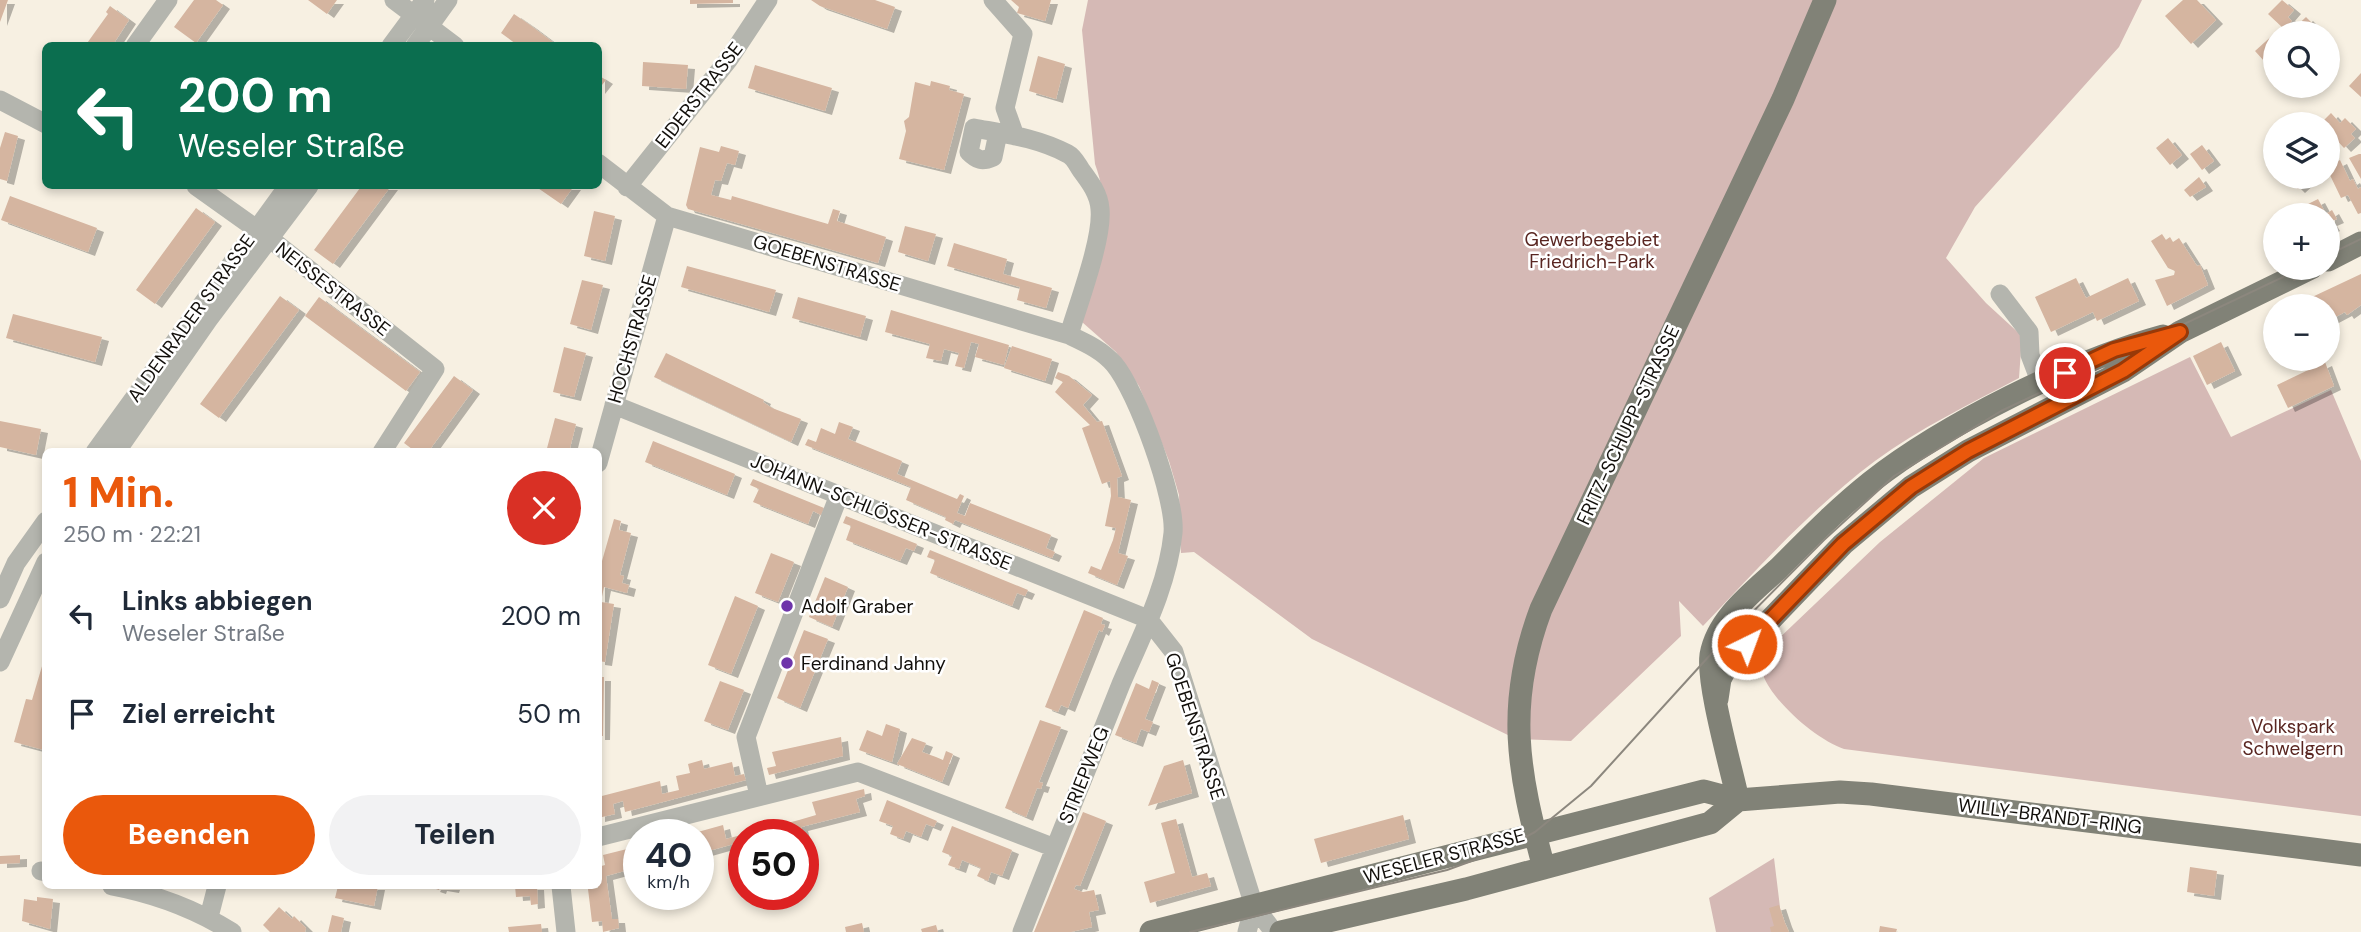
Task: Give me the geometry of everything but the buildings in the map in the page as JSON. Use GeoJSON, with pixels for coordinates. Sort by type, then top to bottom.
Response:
{"type":"FeatureCollection","features":[{"type":"Feature","properties":{"kind":"main road","name":"FRITZ-SCHUPP-STRASSE"},"geometry":{"type":"LineString","coordinates":[[1544,868],[1520,763],[1520,675],[1528,643],[1541,609],[1777,111],[1825,0]]}},
{"type":"Feature","properties":{"kind":"main road"},"geometry":{"type":"LineString","coordinates":[[2340,254],[2361,243]]}},
{"type":"Feature","properties":{"kind":"main road"},"geometry":{"type":"LineString","coordinates":[[1717,699],[1720,680],[1728,664],[1843,544],[1911,487],[1968,451],[2123,371],[2180,332],[2286,280]]}},
{"type":"Feature","properties":{"kind":"main road"},"geometry":{"type":"LineString","coordinates":[[1738,800],[1710,669],[1711,654],[1721,628],[1734,611],[1824,522],[1873,481],[1958,427],[2114,350],[2180,332]]}},
{"type":"Feature","properties":{"kind":"main road","name":"WESELER STRASSE"},"geometry":{"type":"LineString","coordinates":[[1151,932],[1704,791],[1738,800]]}},
{"type":"Feature","properties":{"kind":"main road","name":"WILLY-BRANDT-RING"},"geometry":{"type":"LineString","coordinates":[[1738,800],[1840,792],[1871,794],[2361,855]]}},
{"type":"Feature","properties":{"kind":"main road","name":"WESELER STRASSE"},"geometry":{"type":"LineString","coordinates":[[1281,932],[1544,868],[1710,823],[1738,800]]}},
{"type":"Feature","properties":{"kind":"street"},"geometry":{"type":"LineString","coordinates":[[138,42],[168,0]]}},
{"type":"Feature","properties":{"kind":"street"},"geometry":{"type":"LineString","coordinates":[[394,0],[423,13],[451,42]]}},
{"type":"Feature","properties":{"kind":"street"},"geometry":{"type":"LineString","coordinates":[[395,42],[423,13],[448,0]]}},
{"type":"Feature","properties":{"kind":"street","name":"EIDERSTRASSE"},"geometry":{"type":"LineString","coordinates":[[627,187],[729,59],[768,0]]}},
{"type":"Feature","properties":{"kind":"street"},"geometry":{"type":"LineString","coordinates":[[993,0],[1023,34],[1005,108],[1007,135],[1039,141],[1071,155],[1094,188],[1100,209],[1096,237],[1069,335]]}},
{"type":"Feature","properties":{"kind":"street"},"geometry":{"type":"LineString","coordinates":[[416,42],[423,13]]}},
{"type":"Feature","properties":{"kind":"street"},"geometry":{"type":"LineString","coordinates":[[0,100],[42,122]]}},
{"type":"Feature","properties":{"kind":"street","name":"GOEBENSTRASSE"},"geometry":{"type":"LineString","coordinates":[[602,166],[667,216],[1069,335],[1098,350],[1115,365],[1133,395],[1149,435],[1171,509],[1173,530],[1170,554],[1148,619],[1174,652],[1254,906]]}},
{"type":"Feature","properties":{"kind":"street","name":"NEISSESTRASSE"},"geometry":{"type":"LineString","coordinates":[[200,189],[263,234],[435,369],[385,448]]}},
{"type":"Feature","properties":{"kind":"street","name":"ALDENRADER STRASSE"},"geometry":{"type":"LineString","coordinates":[[119,448],[263,234],[286,189]]}},
{"type":"Feature","properties":{"kind":"street","name":"ALDENRADER STRASSE"},"geometry":{"type":"LineString","coordinates":[[98,448],[263,234],[306,189]]}},
{"type":"Feature","properties":{"kind":"street","name":"HOCHSTRASSE"},"geometry":{"type":"LineString","coordinates":[[602,448],[667,216]]}},
{"type":"Feature","properties":{"kind":"street"},"geometry":{"type":"LineString","coordinates":[[2000,295],[2029,332],[2031,355],[2041,384]]}},
{"type":"Feature","properties":{"kind":"street","name":"JOHANN-SCHLÖSSER-STRASSE"},"geometry":{"type":"LineString","coordinates":[[614,405],[1148,619]]}},
{"type":"Feature","properties":{"kind":"street"},"geometry":{"type":"LineString","coordinates":[[759,796],[746,737],[839,495]]}},
{"type":"Feature","properties":{"kind":"street"},"geometry":{"type":"LineString","coordinates":[[0,599],[16,563],[42,527]]}},
{"type":"Feature","properties":{"kind":"street"},"geometry":{"type":"LineString","coordinates":[[0,662],[42,571]]}},
{"type":"Feature","properties":{"kind":"street","name":"STRIEPWEG"},"geometry":{"type":"LineString","coordinates":[[1022,932],[1148,619]]}},
{"type":"Feature","properties":{"kind":"street"},"geometry":{"type":"LineString","coordinates":[[602,836],[858,772],[1055,848]]}},
{"type":"Feature","properties":{"kind":"street"},"geometry":{"type":"LineString","coordinates":[[129,889],[146,892],[209,917],[232,932]]}},
{"type":"Feature","properties":{"kind":"street"},"geometry":{"type":"LineString","coordinates":[[209,917],[216,889]]}},
{"type":"Feature","properties":{"kind":"street"},"geometry":{"type":"LineString","coordinates":[[561,889],[566,932]]}},
{"type":"Feature","properties":{"kind":"street"},"geometry":{"type":"LineString","coordinates":[[1247,932],[1254,906]]}},
{"type":"Feature","properties":{"kind":"street"},"geometry":{"type":"LineString","coordinates":[[1254,906],[1274,932]]}},
{"type":"Feature","properties":{"kind":"green space","name":"Gewerbegebiet Friedrich-Park"},"geometry":{"type":"Polygon","coordinates":[[[1088,0],[2142,0],[2119,47],[1975,207],[1946,258],[1986,303],[2022,336],[2019,378],[1910,438],[1852,479],[1786,540],[1703,626],[1679,601],[1681,636],[1571,741],[1516,739],[1312,639],[1194,552],[1181,553],[1179,495],[1169,461],[1139,386],[1116,352],[1082,322],[1104,224],[1101,185],[1095,164],[1082,30],[1088,0]]]}},
{"type":"Feature","properties":{"kind":"green space","name":"Volkspark Schwelgern"},"geometry":{"type":"Polygon","coordinates":[[[2190,357],[2231,437],[2331,390],[2361,461],[2361,816],[1844,749],[1809,729],[1776,697],[1762,671],[1765,658],[1773,644],[1880,542],[1984,458],[2190,357]]]}},
{"type":"Feature","properties":{"kind":"green space"},"geometry":{"type":"Polygon","coordinates":[[[1774,858],[1783,932],[1716,932],[1709,898],[1774,858]]]}},
{"type":"Feature","properties":{"kind":"tram line"},"geometry":{"type":"LineString","coordinates":[[2340,249],[2361,239]]}},
{"type":"Feature","properties":{"kind":"tram line"},"geometry":{"type":"LineString","coordinates":[[1190,932],[1447,870],[1499,851],[1535,832],[1591,786],[1711,654],[1824,540],[1894,476],[2001,411],[2277,280]]}},
{"type":"Feature","properties":{"kind":"place","name":"Adolf Graber"},"geometry":{"type":"Point","coordinates":[787,606]}},
{"type":"Feature","properties":{"kind":"place","name":"Ferdinand Jahny"},"geometry":{"type":"Point","coordinates":[787,663]}},
{"type":"Feature","properties":{"kind":"route"},"geometry":{"type":"LineString","coordinates":[[1747,644],[1843,544],[1911,487],[1968,451],[2123,371],[2180,332],[2114,350],[2065,373]]}}]}
